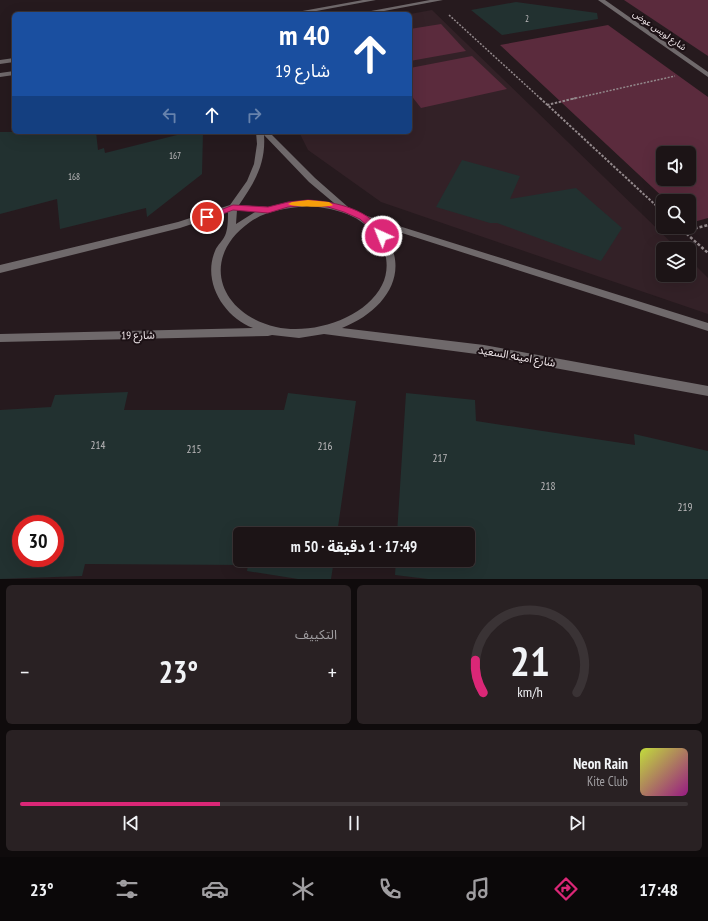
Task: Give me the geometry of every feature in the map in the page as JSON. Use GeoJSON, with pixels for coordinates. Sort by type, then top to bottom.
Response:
{"type":"FeatureCollection","features":[{"type":"Feature","properties":{"kind":"street"},"geometry":{"type":"LineString","coordinates":[[301,12],[373,0]]}},
{"type":"Feature","properties":{"kind":"street"},"geometry":{"type":"LineString","coordinates":[[369,12],[437,0]]}},
{"type":"Feature","properties":{"kind":"street","name":"شارع لويس عوض"},"geometry":{"type":"LineString","coordinates":[[601,0],[708,76]]}},
{"type":"Feature","properties":{"kind":"street"},"geometry":{"type":"LineString","coordinates":[[0,62],[12,60]]}},
{"type":"Feature","properties":{"kind":"street"},"geometry":{"type":"LineString","coordinates":[[0,75],[12,73]]}},
{"type":"Feature","properties":{"kind":"street"},"geometry":{"type":"LineString","coordinates":[[231,233],[233,207],[253,178],[262,150],[260,134]]}},
{"type":"Feature","properties":{"kind":"street"},"geometry":{"type":"LineString","coordinates":[[267,134],[307,175],[347,210]]}},
{"type":"Feature","properties":{"kind":"street"},"geometry":{"type":"LineString","coordinates":[[362,217],[377,229],[387,243],[391,260],[390,278],[382,295],[368,310],[348,323],[324,331],[299,334],[275,332],[253,324],[235,313],[222,298],[216,281],[215,264],[221,248],[231,233],[248,220],[268,210],[288,205],[308,203],[328,204],[362,217],[708,327]]}},
{"type":"Feature","properties":{"kind":"street"},"geometry":{"type":"LineString","coordinates":[[0,269],[180,226],[233,207],[268,210]]}},
{"type":"Feature","properties":{"kind":"street","name":"شارع امينه السعيد"},"geometry":{"type":"LineString","coordinates":[[324,331],[484,350],[708,391]]}},
{"type":"Feature","properties":{"kind":"street","name":"شارع 19"},"geometry":{"type":"LineString","coordinates":[[0,338],[275,332]]}},
{"type":"Feature","properties":{"kind":"path"},"geometry":{"type":"LineString","coordinates":[[437,0],[547,105],[656,206]]}},
{"type":"Feature","properties":{"kind":"path"},"geometry":{"type":"LineString","coordinates":[[547,105],[701,70]]}},
{"type":"Feature","properties":{"kind":"path"},"geometry":{"type":"LineString","coordinates":[[696,228],[708,225]]}},
{"type":"Feature","properties":{"kind":"path"},"geometry":{"type":"LineString","coordinates":[[686,234],[708,253]]}},
{"type":"Feature","properties":{"kind":"shaded area"},"geometry":{"type":"Polygon","coordinates":[[[624,0],[708,0],[708,56],[624,0]]]}},
{"type":"Feature","properties":{"kind":"shaded area"},"geometry":{"type":"Polygon","coordinates":[[[432,10],[656,228],[656,234],[663,234],[671,242],[656,242],[656,282],[696,282],[696,266],[708,278],[708,314],[381,202],[308,150],[300,134],[412,134],[412,14],[432,10]]]}},
{"type":"Feature","properties":{"kind":"shaded area"},"geometry":{"type":"Polygon","coordinates":[[[441,24],[466,51],[412,61],[412,29],[441,24]]]}},
{"type":"Feature","properties":{"kind":"shaded area"},"geometry":{"type":"Polygon","coordinates":[[[608,25],[708,97],[708,218],[696,221],[696,194],[660,194],[500,45],[608,25]]]}},
{"type":"Feature","properties":{"kind":"shaded area"},"geometry":{"type":"Polygon","coordinates":[[[472,56],[507,89],[421,108],[412,97],[412,68],[472,56]]]}},
{"type":"Feature","properties":{"kind":"building"},"geometry":{"type":"Polygon","coordinates":[[[516,2],[597,13],[598,19],[502,35],[471,10],[516,2]]]}},
{"type":"Feature","properties":{"kind":"building"},"geometry":{"type":"Polygon","coordinates":[[[0,132],[12,132],[12,134],[96,134],[98,150],[104,148],[105,153],[181,134],[203,134],[202,174],[147,217],[146,208],[60,229],[57,199],[0,214],[0,132]]]}},
{"type":"Feature","properties":{"kind":"building"},"geometry":{"type":"Polygon","coordinates":[[[462,160],[520,176],[510,199],[576,188],[622,228],[601,261],[497,223],[490,223],[436,207],[462,160]]]}},
{"type":"Feature","properties":{"kind":"building"},"geometry":{"type":"Polygon","coordinates":[[[128,392],[124,410],[284,410],[288,393],[356,401],[338,527],[233,527],[233,565],[85,564],[82,576],[0,579],[0,410],[51,407],[55,395],[128,392]]]}},
{"type":"Feature","properties":{"kind":"building"},"geometry":{"type":"Polygon","coordinates":[[[406,393],[475,400],[476,421],[635,445],[634,434],[708,451],[708,579],[428,579],[395,575],[396,567],[475,567],[475,527],[397,527],[406,393]]]}},
{"type":"Feature","properties":{"kind":"building"},"geometry":{"type":"Polygon","coordinates":[[[248,567],[333,567],[331,579],[298,579],[247,571],[248,567]]]}},
{"type":"Feature","properties":{"kind":"slow traffic"},"geometry":{"type":"LineString","coordinates":[[292,204],[308,203],[329,205]]}},
{"type":"Feature","properties":{"kind":"route"},"geometry":{"type":"LineString","coordinates":[[207,217],[233,207],[268,210],[288,205],[308,203],[328,204],[362,217],[377,229],[382,236]]}}]}
